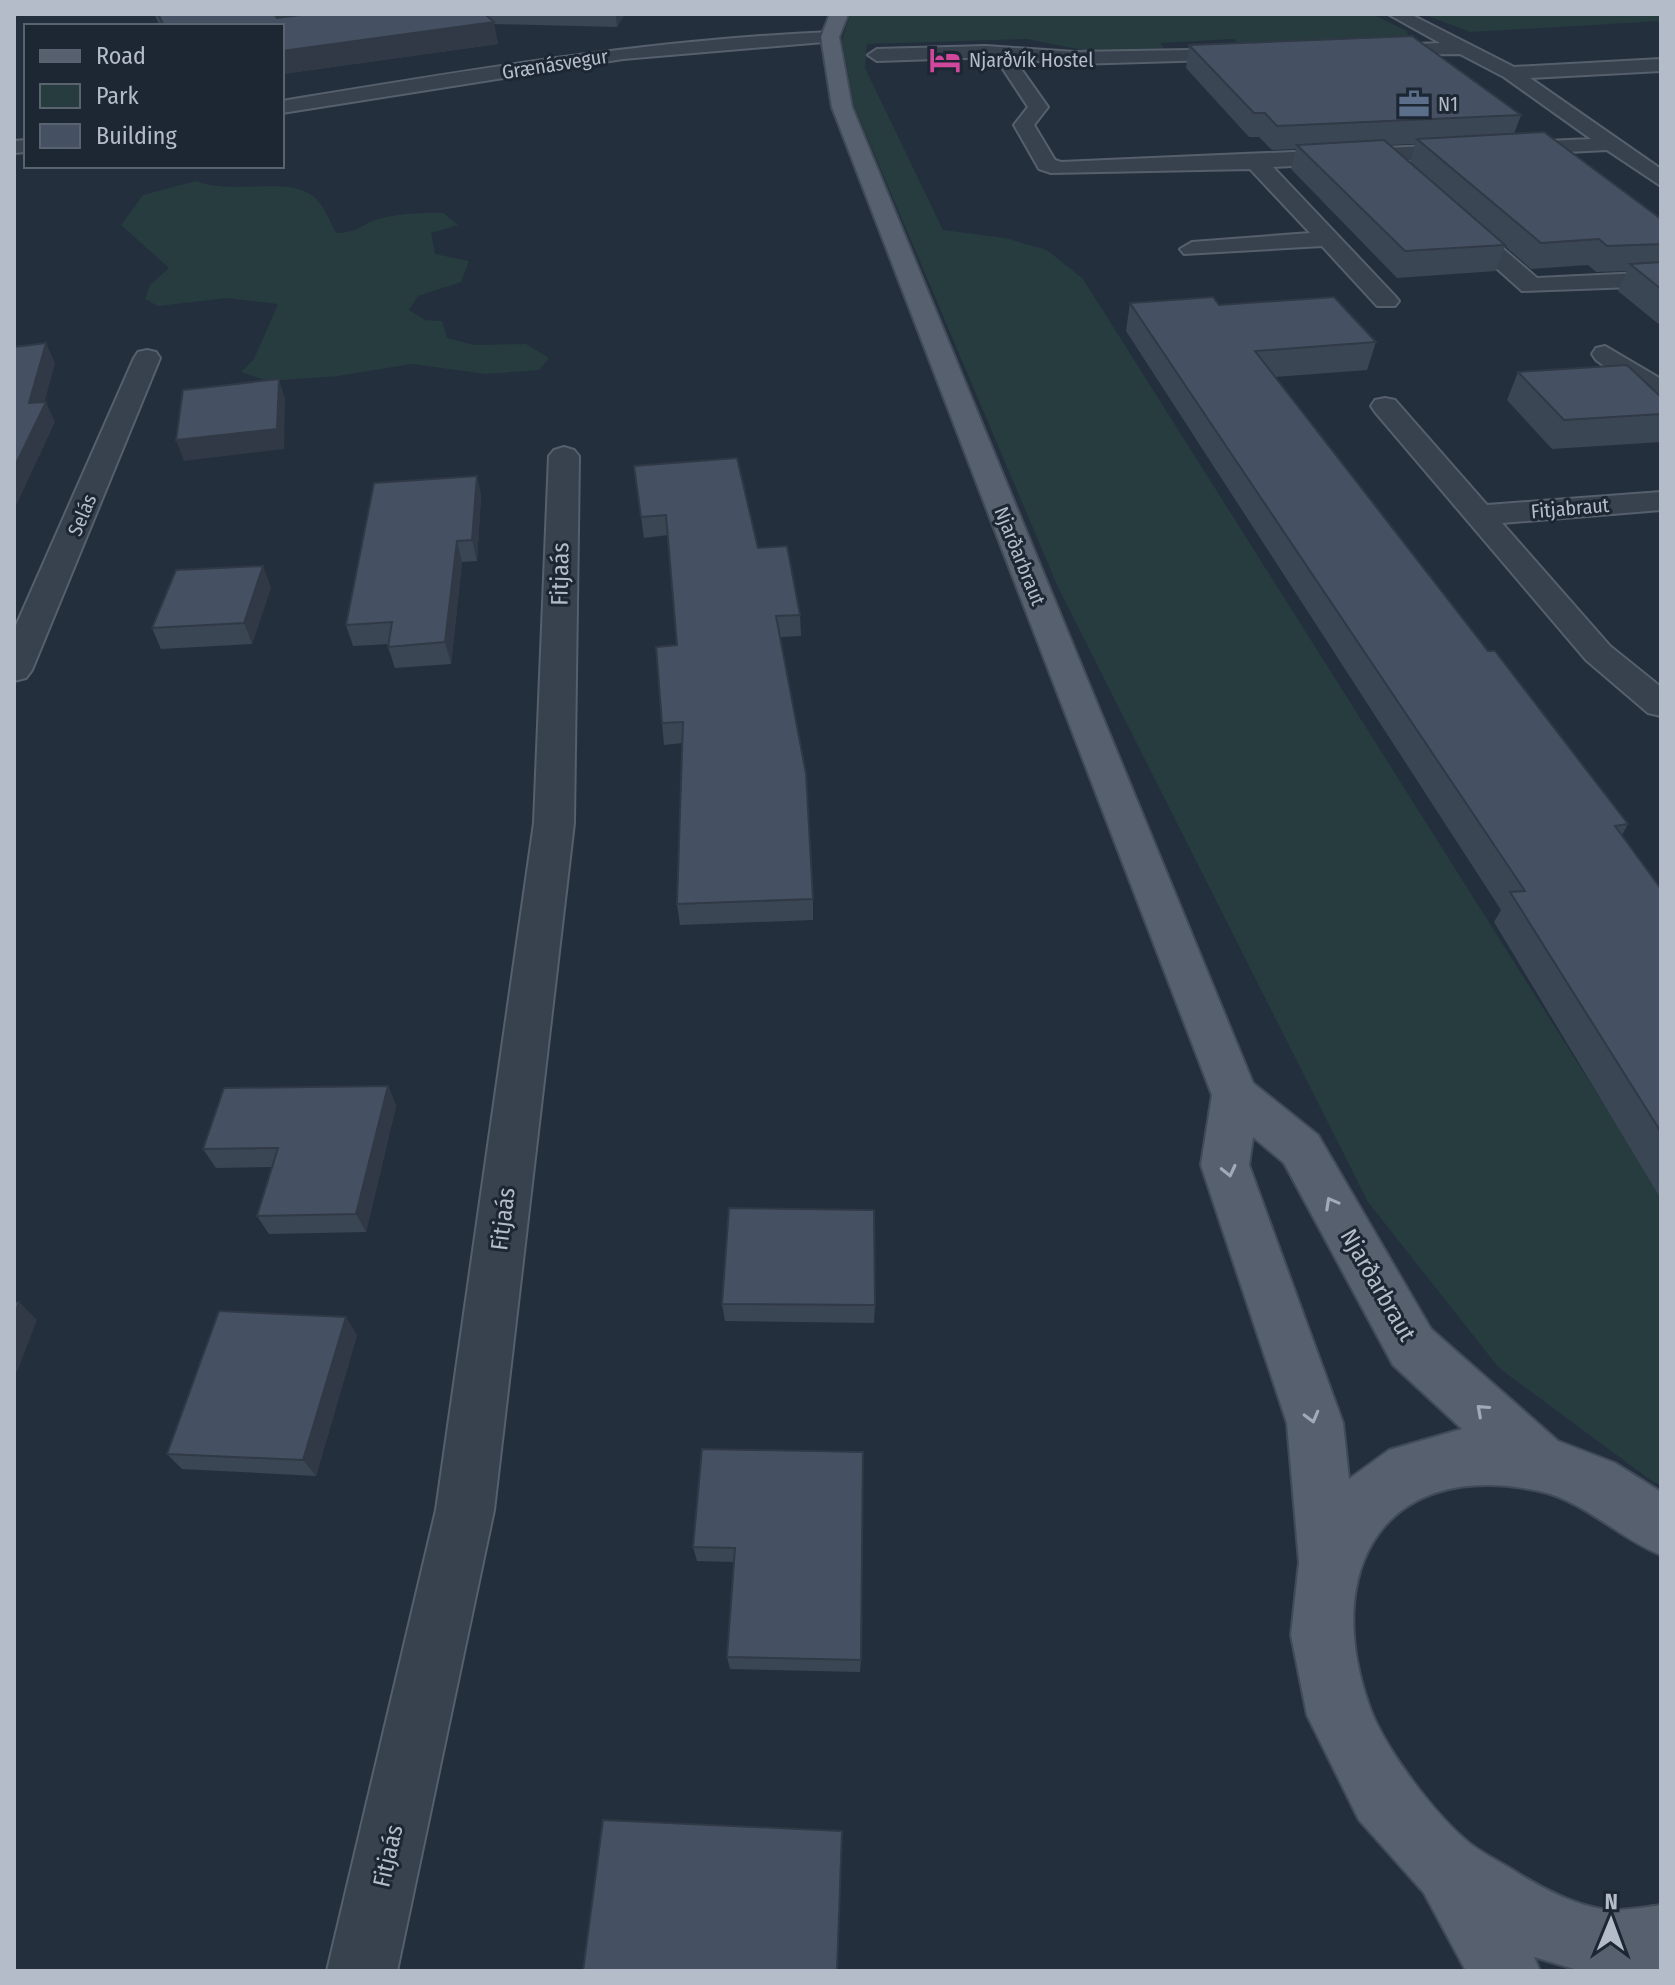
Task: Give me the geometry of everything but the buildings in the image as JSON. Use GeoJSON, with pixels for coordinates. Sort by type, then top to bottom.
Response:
{"type":"FeatureCollection","features":[{"type":"Feature","properties":{"kind":"main road","name":"Njarðarbraut"},"geometry":{"type":"LineString","coordinates":[[834,26],[842,107],[1235,1095],[1301,1149],[1412,1347],[1540,1463]]}},
{"type":"Feature","properties":{"kind":"main road","name":"Njarðarbraut"},"geometry":{"type":"LineString","coordinates":[[1235,1095],[1225,1165],[1315,1423],[1329,1562],[1322,1635],[1339,1715],[1382,1797],[1448,1869],[1505,1971]]}},
{"type":"Feature","properties":{"kind":"main road","name":"Njarðarbraut"},"geometry":{"type":"LineString","coordinates":[[1329,1562],[1360,1507],[1409,1470],[1470,1455],[1540,1463],[1595,1483],[1661,1526]]}},
{"type":"Feature","properties":{"kind":"main road","name":"Njarðarbraut"},"geometry":{"type":"LineString","coordinates":[[1448,1869],[1528,1920],[1611,1945],[1661,1940]]}},
{"type":"Feature","properties":{"kind":"street"},"geometry":{"type":"LineString","coordinates":[[1397,14],[1511,73],[1611,144],[1658,173]]}},
{"type":"Feature","properties":{"kind":"street","name":"Grænásvegur"},"geometry":{"type":"LineString","coordinates":[[284,107],[647,49],[834,26]]}},
{"type":"Feature","properties":{"kind":"street"},"geometry":{"type":"LineString","coordinates":[[1344,51],[1465,48]]}},
{"type":"Feature","properties":{"kind":"street"},"geometry":{"type":"LineString","coordinates":[[1000,51],[1038,107],[1024,125],[1047,164],[1072,168],[1611,144]]}},
{"type":"Feature","properties":{"kind":"street"},"geometry":{"type":"LineString","coordinates":[[877,55],[1000,51],[1075,58],[1268,53]]}},
{"type":"Feature","properties":{"kind":"street"},"geometry":{"type":"LineString","coordinates":[[1511,73],[1661,65]]}},
{"type":"Feature","properties":{"kind":"street"},"geometry":{"type":"LineString","coordinates":[[1381,154],[1404,174]]}},
{"type":"Feature","properties":{"kind":"street"},"geometry":{"type":"LineString","coordinates":[[1245,162],[1328,239],[1386,301]]}},
{"type":"Feature","properties":{"kind":"street"},"geometry":{"type":"LineString","coordinates":[[1439,205],[1531,286],[1661,279]]}},
{"type":"Feature","properties":{"kind":"street"},"geometry":{"type":"LineString","coordinates":[[1192,249],[1328,239]]}},
{"type":"Feature","properties":{"kind":"street"},"geometry":{"type":"LineString","coordinates":[[1605,354],[1642,381],[1661,389]]}},
{"type":"Feature","properties":{"kind":"street","name":"Selás"},"geometry":{"type":"LineString","coordinates":[[14,670],[147,358]]}},
{"type":"Feature","properties":{"kind":"street","name":"Fitjabraut"},"geometry":{"type":"LineString","coordinates":[[1385,406],[1598,653],[1661,705]]}},
{"type":"Feature","properties":{"kind":"street","name":"Fitjaás"},"geometry":{"type":"LineString","coordinates":[[362,1971],[465,1510],[554,823],[564,456]]}},
{"type":"Feature","properties":{"kind":"street","name":"Fitjabraut"},"geometry":{"type":"LineString","coordinates":[[1480,515],[1661,501]]}},
{"type":"Feature","properties":{"kind":"green space"},"geometry":{"type":"Polygon","coordinates":[[[850,14],[1372,14],[1407,31],[1408,36],[1402,39],[1241,46],[1234,39],[1160,43],[1165,49],[1098,53],[1027,39],[867,44],[865,68],[943,230],[1005,238],[1047,250],[1083,279],[1661,1195],[1661,1485],[1499,1368],[1368,1202],[1058,587],[854,106],[842,40],[850,14]]]}},
{"type":"Feature","properties":{"kind":"green space"},"geometry":{"type":"Polygon","coordinates":[[[1423,14],[1661,14],[1661,21],[1470,32],[1423,14]]]}},
{"type":"Feature","properties":{"kind":"green space"},"geometry":{"type":"Polygon","coordinates":[[[196,181],[226,187],[273,186],[301,190],[320,203],[336,233],[355,230],[386,217],[443,213],[458,225],[431,233],[435,254],[469,261],[461,282],[418,296],[409,310],[425,320],[442,321],[447,338],[474,345],[526,344],[549,358],[539,370],[486,374],[412,364],[338,376],[268,381],[241,372],[254,359],[278,304],[227,298],[158,306],[145,299],[150,285],[169,268],[121,225],[143,195],[196,181]]]}},
{"type":"Feature","properties":{"kind":"place","name":"Njarðvík Hostel"},"geometry":{"type":"Point","coordinates":[945,60]}},
{"type":"Feature","properties":{"kind":"place","name":"N1"},"geometry":{"type":"Point","coordinates":[1414,104]}}]}
